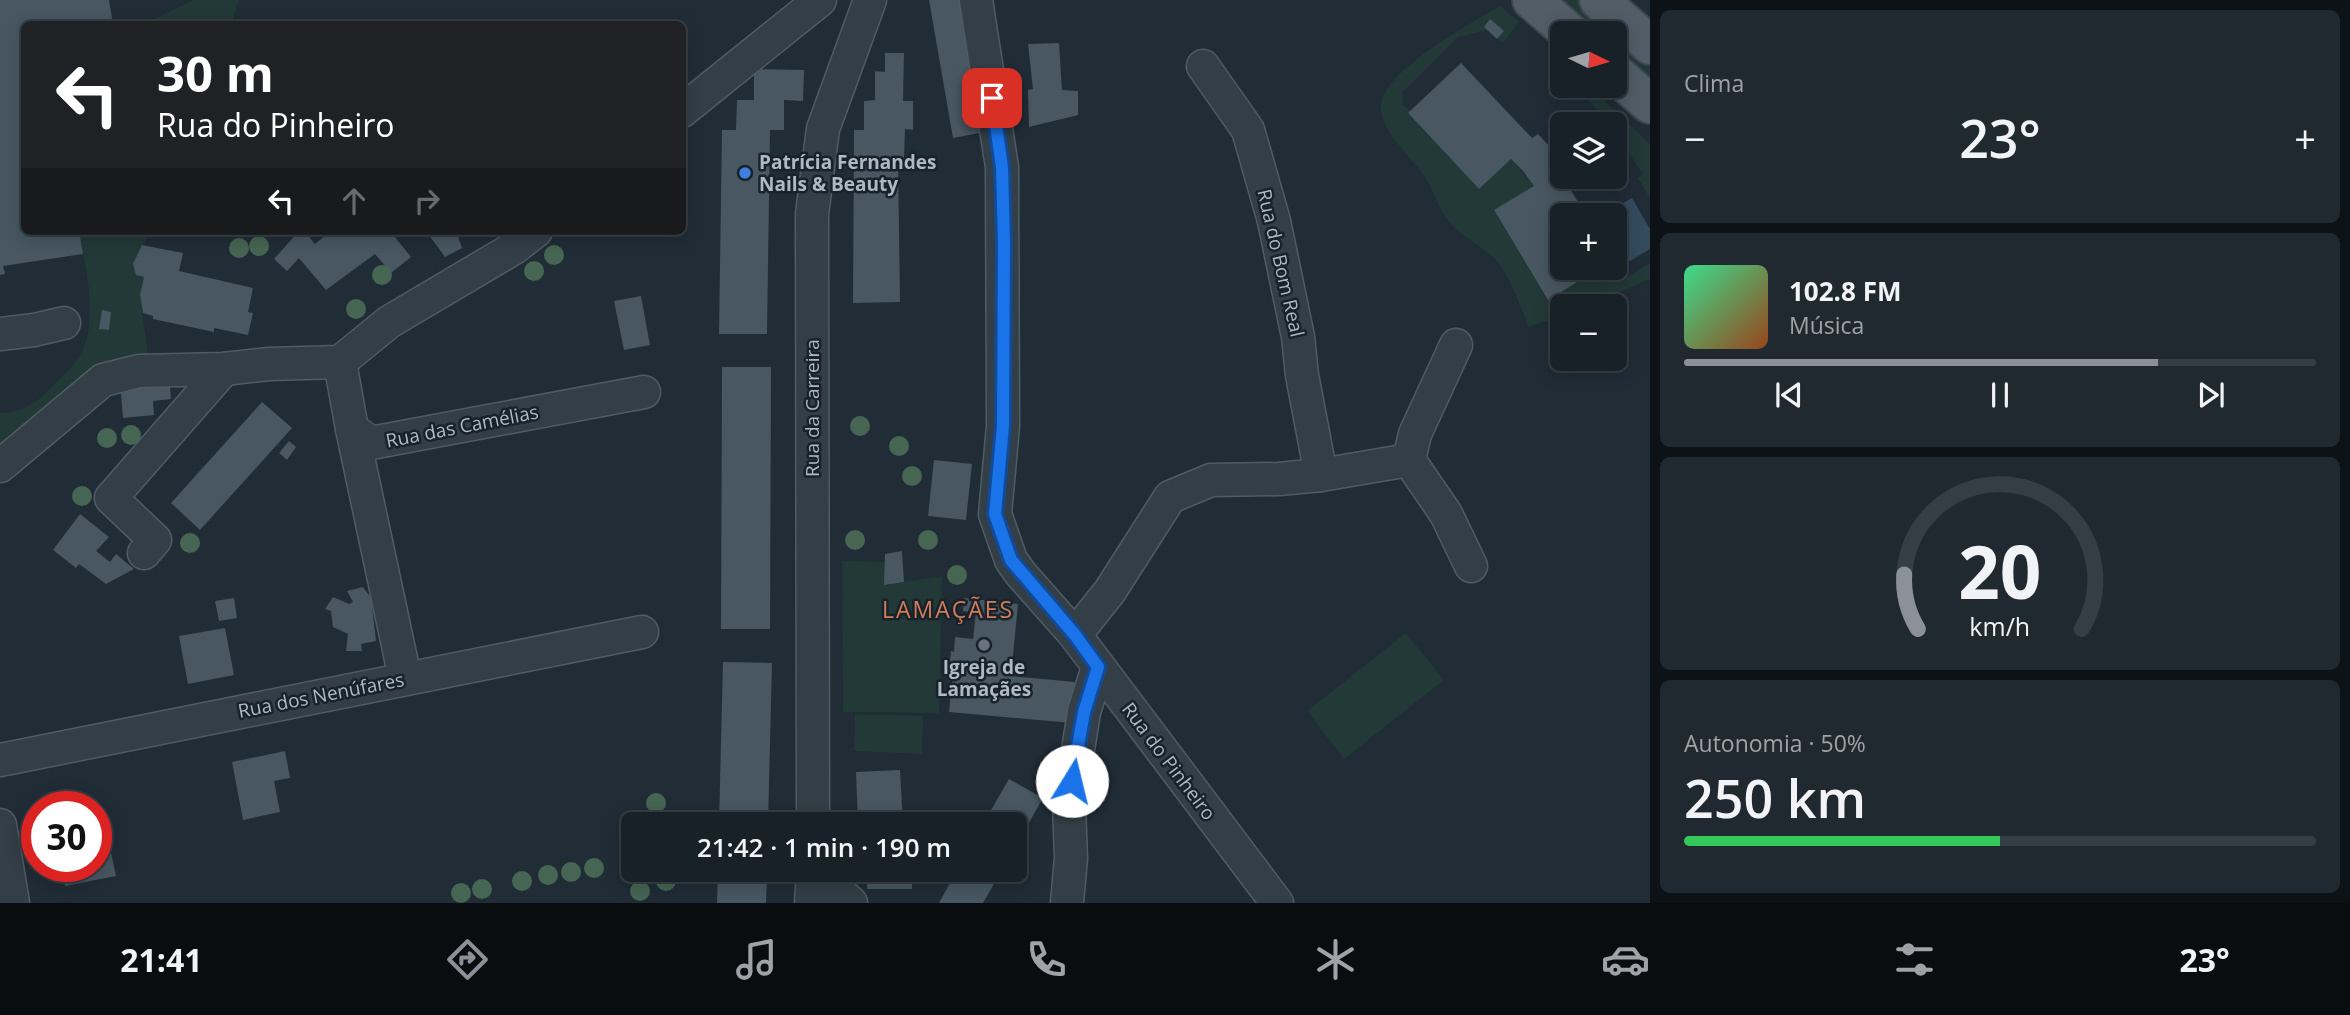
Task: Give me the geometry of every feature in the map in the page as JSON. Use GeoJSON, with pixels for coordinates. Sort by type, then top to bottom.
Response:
{"type":"FeatureCollection","features":[{"type":"Feature","properties":{"kind":"main road"},"geometry":{"type":"LineString","coordinates":[[1532,0],[1556,21]]}},
{"type":"Feature","properties":{"kind":"main road"},"geometry":{"type":"LineString","coordinates":[[1599,0],[1650,45]]}},
{"type":"Feature","properties":{"kind":"main road"},"geometry":{"type":"LineString","coordinates":[[1628,85],[1650,104]]}},
{"type":"Feature","properties":{"kind":"street"},"geometry":{"type":"LineString","coordinates":[[686,108],[820,0]]}},
{"type":"Feature","properties":{"kind":"street","name":"Rua da Carreira"},"geometry":{"type":"LineString","coordinates":[[813,812],[811,214],[823,129],[870,0]]}},
{"type":"Feature","properties":{"kind":"street","name":"Rua do Pinheiro"},"geometry":{"type":"LineString","coordinates":[[976,0],[1002,167],[1003,426],[995,514],[1011,560],[1075,635],[1277,903]]}},
{"type":"Feature","properties":{"kind":"street","name":"Rua do Bom Real"},"geometry":{"type":"LineString","coordinates":[[1203,66],[1248,130],[1274,221],[1288,286],[1321,475]]}},
{"type":"Feature","properties":{"kind":"street"},"geometry":{"type":"LineString","coordinates":[[0,466],[103,380],[139,371],[340,362],[389,322],[514,248],[531,235]]}},
{"type":"Feature","properties":{"kind":"street"},"geometry":{"type":"LineString","coordinates":[[0,334],[64,323]]}},
{"type":"Feature","properties":{"kind":"street"},"geometry":{"type":"LineString","coordinates":[[1456,345],[1415,434],[1409,460],[1446,514],[1471,566]]}},
{"type":"Feature","properties":{"kind":"street"},"geometry":{"type":"LineString","coordinates":[[340,362],[405,678]]}},
{"type":"Feature","properties":{"kind":"street"},"geometry":{"type":"LineString","coordinates":[[144,553],[155,540],[111,498],[224,369]]}},
{"type":"Feature","properties":{"kind":"street","name":"Rua das Camélias"},"geometry":{"type":"LineString","coordinates":[[352,429],[371,443],[644,392]]}},
{"type":"Feature","properties":{"kind":"street"},"geometry":{"type":"LineString","coordinates":[[1075,635],[1110,591],[1170,498],[1212,480],[1321,475],[1409,460]]}},
{"type":"Feature","properties":{"kind":"street","name":"Rua dos Nenúfares"},"geometry":{"type":"LineString","coordinates":[[0,760],[642,632]]}},
{"type":"Feature","properties":{"kind":"street"},"geometry":{"type":"LineString","coordinates":[[1068,903],[1072,858],[1069,806],[1084,712],[1098,667]]}},
{"type":"Feature","properties":{"kind":"street"},"geometry":{"type":"LineString","coordinates":[[0,825],[13,903]]}},
{"type":"Feature","properties":{"kind":"street"},"geometry":{"type":"LineString","coordinates":[[811,903],[813,882]]}},
{"type":"Feature","properties":{"kind":"street"},"geometry":{"type":"LineString","coordinates":[[827,882],[850,903]]}},
{"type":"Feature","properties":{"kind":"green space"},"geometry":{"type":"Polygon","coordinates":[[[193,0],[239,0],[232,21],[150,21],[193,0]]]}},
{"type":"Feature","properties":{"kind":"green space"},"geometry":{"type":"Polygon","coordinates":[[[1547,0],[1580,0],[1604,21],[1572,21],[1547,0]]]}},
{"type":"Feature","properties":{"kind":"green space"},"geometry":{"type":"Polygon","coordinates":[[[1500,6],[1519,22],[1504,42],[1497,39],[1490,20],[1484,27],[1487,30],[1458,37],[1402,93],[1403,105],[1411,111],[1408,114],[1479,189],[1511,159],[1534,186],[1494,211],[1548,299],[1550,298],[1550,320],[1529,327],[1502,268],[1446,218],[1427,180],[1390,133],[1381,113],[1381,103],[1398,76],[1451,35],[1500,6]]]}},
{"type":"Feature","properties":{"kind":"green space"},"geometry":{"type":"Polygon","coordinates":[[[1628,41],[1650,60],[1650,89],[1628,70],[1628,41]]]}},
{"type":"Feature","properties":{"kind":"green space"},"geometry":{"type":"Polygon","coordinates":[[[1587,98],[1601,98],[1616,112],[1599,112],[1587,98]]]}},
{"type":"Feature","properties":{"kind":"green space"},"geometry":{"type":"Polygon","coordinates":[[[1627,122],[1650,144],[1650,199],[1638,178],[1643,174],[1627,150],[1627,122]]]}},
{"type":"Feature","properties":{"kind":"green space"},"geometry":{"type":"Polygon","coordinates":[[[80,235],[148,235],[134,264],[136,275],[144,277],[140,295],[148,356],[0,453],[0,413],[22,409],[41,397],[73,365],[83,349],[90,321],[87,275],[80,235]]]}},
{"type":"Feature","properties":{"kind":"green space"},"geometry":{"type":"Polygon","coordinates":[[[1650,263],[1650,279],[1616,294],[1556,294],[1580,280],[1627,280],[1627,277],[1650,263]]]}},
{"type":"Feature","properties":{"kind":"green space"},"geometry":{"type":"Polygon","coordinates":[[[842,561],[886,562],[885,585],[942,576],[939,713],[843,712],[842,561]]]}},
{"type":"Feature","properties":{"kind":"green space"},"geometry":{"type":"Polygon","coordinates":[[[1406,633],[1444,680],[1344,759],[1307,711],[1406,633]]]}},
{"type":"Feature","properties":{"kind":"green space"},"geometry":{"type":"Polygon","coordinates":[[[855,714],[923,716],[922,754],[854,751],[855,714]]]}},
{"type":"Feature","properties":{"kind":"water"},"geometry":{"type":"Polygon","coordinates":[[[1632,198],[1650,229],[1650,249],[1630,261],[1627,256],[1627,203],[1623,203],[1632,198]]]}},
{"type":"Feature","properties":{"kind":"building"},"geometry":{"type":"Polygon","coordinates":[[[0,0],[109,0],[112,21],[21,21],[21,235],[80,235],[83,254],[3,266],[5,274],[0,275],[0,0]]]}},
{"type":"Feature","properties":{"kind":"building"},"geometry":{"type":"Polygon","coordinates":[[[929,0],[962,0],[985,132],[953,138],[929,0]]]}},
{"type":"Feature","properties":{"kind":"building"},"geometry":{"type":"Polygon","coordinates":[[[1490,19],[1504,31],[1497,39],[1484,27],[1490,19]]]}},
{"type":"Feature","properties":{"kind":"building"},"geometry":{"type":"Polygon","coordinates":[[[1059,43],[1062,90],[1078,91],[1078,115],[1029,127],[1028,90],[1033,89],[1028,44],[1059,43]]]}},
{"type":"Feature","properties":{"kind":"building"},"geometry":{"type":"Polygon","coordinates":[[[885,53],[904,53],[903,101],[913,101],[913,130],[905,129],[904,159],[898,160],[900,302],[853,303],[854,130],[864,130],[864,101],[875,100],[875,71],[885,72],[885,53]]]}},
{"type":"Feature","properties":{"kind":"building"},"geometry":{"type":"Polygon","coordinates":[[[1461,63],[1532,138],[1538,134],[1550,147],[1550,189],[1570,189],[1579,203],[1550,203],[1550,280],[1580,280],[1558,294],[1550,294],[1548,300],[1494,210],[1534,186],[1511,159],[1479,189],[1408,113],[1461,63]]]}},
{"type":"Feature","properties":{"kind":"building"},"geometry":{"type":"Polygon","coordinates":[[[754,69],[804,70],[803,101],[784,100],[784,130],[770,130],[767,334],[719,334],[722,130],[736,130],[737,100],[754,100],[754,69]]]}},
{"type":"Feature","properties":{"kind":"building"},"geometry":{"type":"Polygon","coordinates":[[[295,235],[307,235],[315,244],[326,235],[393,235],[411,257],[391,273],[375,254],[326,290],[299,258],[287,271],[274,259],[295,235]]]}},
{"type":"Feature","properties":{"kind":"building"},"geometry":{"type":"Polygon","coordinates":[[[429,235],[457,235],[462,248],[445,257],[429,235]]]}},
{"type":"Feature","properties":{"kind":"building"},"geometry":{"type":"Polygon","coordinates":[[[142,245],[183,253],[179,271],[253,288],[248,312],[253,313],[248,335],[214,328],[214,332],[153,319],[153,316],[143,313],[140,295],[144,277],[136,275],[133,264],[142,245]]]}},
{"type":"Feature","properties":{"kind":"building"},"geometry":{"type":"Polygon","coordinates":[[[641,296],[650,345],[624,350],[614,301],[641,296]]]}},
{"type":"Feature","properties":{"kind":"building"},"geometry":{"type":"Polygon","coordinates":[[[102,310],[111,312],[109,330],[99,329],[102,310]]]}},
{"type":"Feature","properties":{"kind":"building"},"geometry":{"type":"Polygon","coordinates":[[[722,367],[771,367],[770,629],[721,629],[722,367]]]}},
{"type":"Feature","properties":{"kind":"building"},"geometry":{"type":"Polygon","coordinates":[[[169,378],[171,399],[153,401],[154,415],[123,418],[120,382],[169,378]]]}},
{"type":"Feature","properties":{"kind":"building"},"geometry":{"type":"Polygon","coordinates":[[[262,402],[292,428],[200,530],[171,503],[262,402]]]}},
{"type":"Feature","properties":{"kind":"building"},"geometry":{"type":"Polygon","coordinates":[[[289,441],[296,447],[287,460],[279,453],[289,441]]]}},
{"type":"Feature","properties":{"kind":"building"},"geometry":{"type":"Polygon","coordinates":[[[934,460],[972,464],[966,520],[928,516],[934,460]]]}},
{"type":"Feature","properties":{"kind":"building"},"geometry":{"type":"Polygon","coordinates":[[[80,514],[109,537],[96,551],[110,562],[116,554],[134,569],[106,584],[79,564],[76,568],[53,550],[80,514]]]}},
{"type":"Feature","properties":{"kind":"building"},"geometry":{"type":"Polygon","coordinates":[[[902,551],[904,582],[884,585],[885,554],[902,551]]]}},
{"type":"Feature","properties":{"kind":"building"},"geometry":{"type":"Polygon","coordinates":[[[363,587],[371,598],[376,641],[361,644],[362,651],[346,651],[348,634],[333,627],[331,611],[325,609],[333,597],[349,604],[353,602],[347,591],[363,587]]]}},
{"type":"Feature","properties":{"kind":"building"},"geometry":{"type":"Polygon","coordinates":[[[234,598],[237,618],[219,621],[215,601],[234,598]]]}},
{"type":"Feature","properties":{"kind":"building"},"geometry":{"type":"Polygon","coordinates":[[[964,598],[1018,604],[1011,676],[1075,682],[1072,723],[949,712],[952,681],[948,681],[955,637],[973,639],[976,613],[963,611],[964,598]]]}},
{"type":"Feature","properties":{"kind":"building"},"geometry":{"type":"Polygon","coordinates":[[[225,628],[234,675],[188,684],[179,636],[225,628]]]}},
{"type":"Feature","properties":{"kind":"building"},"geometry":{"type":"Polygon","coordinates":[[[723,662],[772,663],[768,812],[719,812],[723,662]]]}},
{"type":"Feature","properties":{"kind":"building"},"geometry":{"type":"Polygon","coordinates":[[[285,751],[290,778],[274,781],[280,812],[243,820],[232,762],[285,751]]]}},
{"type":"Feature","properties":{"kind":"building"},"geometry":{"type":"Polygon","coordinates":[[[900,770],[902,812],[858,812],[856,772],[900,770]]]}},
{"type":"Feature","properties":{"kind":"building"},"geometry":{"type":"Polygon","coordinates":[[[1009,779],[1043,798],[1027,826],[1027,812],[990,812],[1009,779]]]}},
{"type":"Feature","properties":{"kind":"building"},"geometry":{"type":"Polygon","coordinates":[[[112,857],[116,876],[112,877],[112,857]]]}},
{"type":"Feature","properties":{"kind":"building"},"geometry":{"type":"Polygon","coordinates":[[[64,882],[85,882],[65,886],[64,882]]]}},
{"type":"Feature","properties":{"kind":"building"},"geometry":{"type":"Polygon","coordinates":[[[718,882],[767,882],[766,903],[717,903],[718,882]]]}},
{"type":"Feature","properties":{"kind":"building"},"geometry":{"type":"Polygon","coordinates":[[[867,882],[912,882],[912,889],[867,889],[867,882]]]}},
{"type":"Feature","properties":{"kind":"building"},"geometry":{"type":"Polygon","coordinates":[[[950,882],[995,882],[983,903],[939,903],[950,882]]]}},
{"type":"Feature","properties":{"kind":"place","name":"Patrícia Fernandes Nails & Beauty"},"geometry":{"type":"Point","coordinates":[745,173]}},
{"type":"Feature","properties":{"kind":"place","name":"Igreja de Lamaçães"},"geometry":{"type":"Point","coordinates":[984,645]}},
{"type":"Feature","properties":{"kind":"district","name":"LAMAÇÃES"},"geometry":{"type":"Point","coordinates":[948,610]}},
{"type":"Feature","properties":{"kind":"route"},"geometry":{"type":"LineString","coordinates":[[992,98],[1002,167],[1004,243],[1003,426],[995,514],[1011,560],[1075,635],[1098,667],[1084,712],[1072,781]]}}]}
